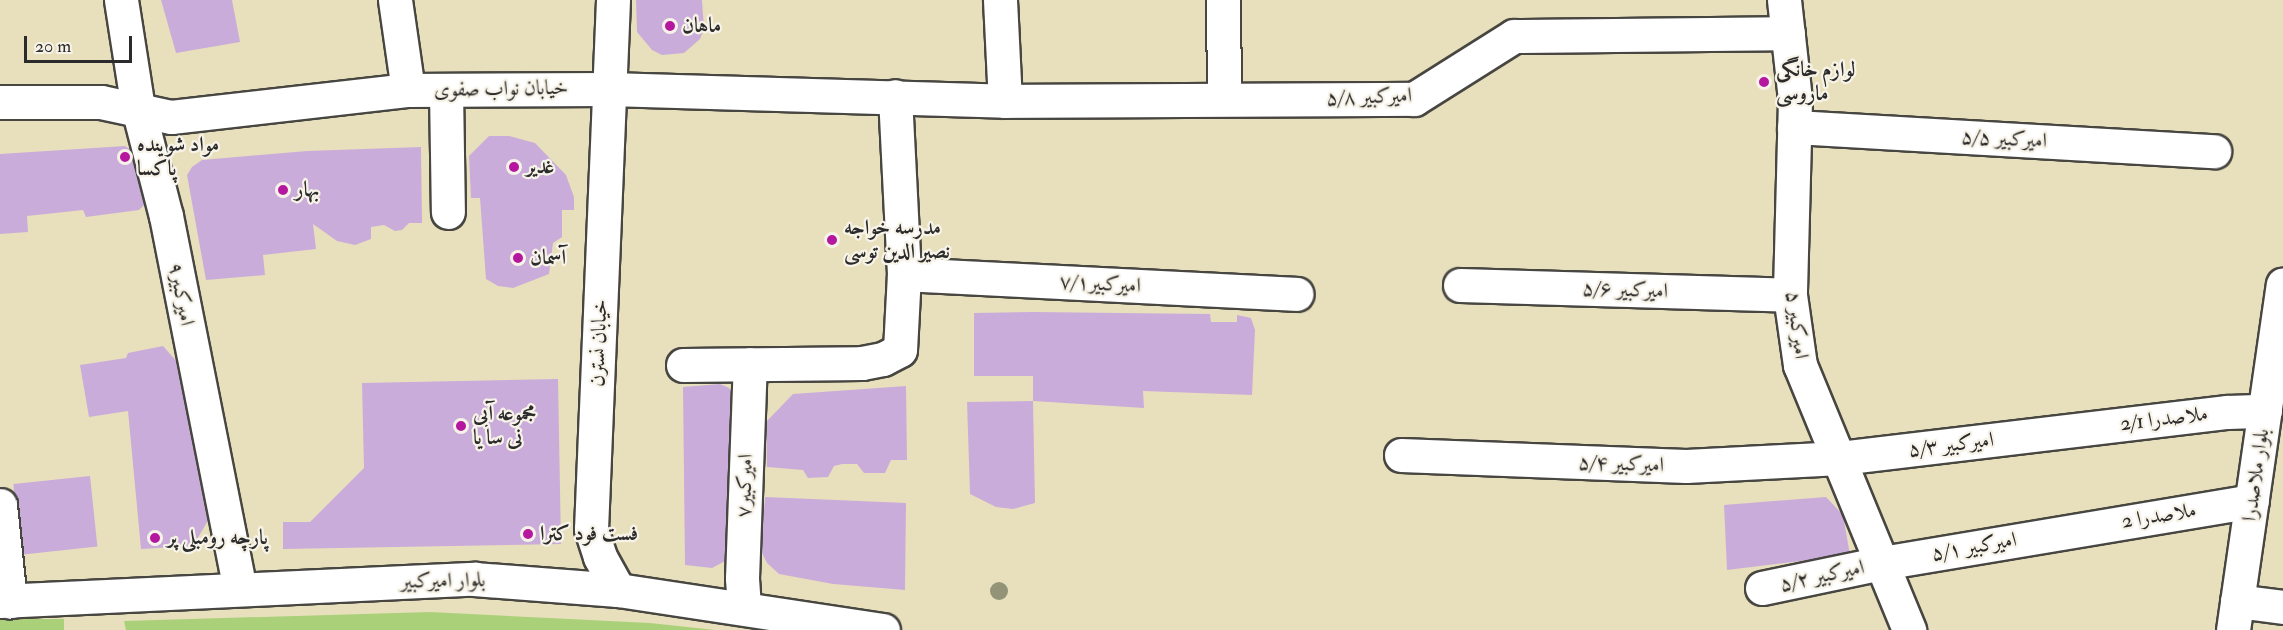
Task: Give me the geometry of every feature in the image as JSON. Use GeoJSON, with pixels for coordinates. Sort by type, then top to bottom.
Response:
{"type":"FeatureCollection","features":[{"type":"Feature","properties":{"kind":"street","name":"امیرکبیر۹"},"geometry":{"type":"LineString","coordinates":[[121,0],[138,108],[166,216],[240,589]]}},
{"type":"Feature","properties":{"kind":"street"},"geometry":{"type":"LineString","coordinates":[[396,0],[408,90]]}},
{"type":"Feature","properties":{"kind":"street","name":"خیابان نسترن"},"geometry":{"type":"LineString","coordinates":[[613,0],[591,529],[600,557],[618,590]]}},
{"type":"Feature","properties":{"kind":"street"},"geometry":{"type":"LineString","coordinates":[[1000,0],[1005,101]]}},
{"type":"Feature","properties":{"kind":"street"},"geometry":{"type":"LineString","coordinates":[[1222,0],[1224,98]]}},
{"type":"Feature","properties":{"kind":"street","name":"امیرکبیر ۵"},"geometry":{"type":"LineString","coordinates":[[1784,0],[1795,100],[1790,295],[1800,365],[1909,630]]}},
{"type":"Feature","properties":{"kind":"street","name":"امیرکبیر ۵/۸"},"geometry":{"type":"LineString","coordinates":[[1005,101],[1224,98],[1414,99],[1514,36],[1788,33]]}},
{"type":"Feature","properties":{"kind":"street","name":"خیابان نواب صفوی"},"geometry":{"type":"LineString","coordinates":[[0,102],[101,102],[138,108],[171,117],[408,90],[609,89],[1005,101]]}},
{"type":"Feature","properties":{"kind":"street"},"geometry":{"type":"LineString","coordinates":[[446,90],[448,212]]}},
{"type":"Feature","properties":{"kind":"street"},"geometry":{"type":"LineString","coordinates":[[683,365],[862,363],[883,359],[900,350],[904,274],[896,96]]}},
{"type":"Feature","properties":{"kind":"street","name":"امیرکبیر ۵/۵"},"geometry":{"type":"LineString","coordinates":[[1794,127],[2214,151]]}},
{"type":"Feature","properties":{"kind":"street","name":"امیرکبیر۷/۱"},"geometry":{"type":"LineString","coordinates":[[904,274],[1296,294]]}},
{"type":"Feature","properties":{"kind":"street","name":"امیرکبیر ۵/۶"},"geometry":{"type":"LineString","coordinates":[[1460,285],[1790,295]]}},
{"type":"Feature","properties":{"kind":"street","name":"بلوار ملاصدرا"},"geometry":{"type":"LineString","coordinates":[[2234,622],[2283,285]]}},
{"type":"Feature","properties":{"kind":"street","name":"امیرکبیر۷"},"geometry":{"type":"LineString","coordinates":[[744,607],[742,578],[750,364]]}},
{"type":"Feature","properties":{"kind":"street","name":"ملاصدرا 2/1"},"geometry":{"type":"LineString","coordinates":[[2063,432],[2227,412],[2265,411]]}},
{"type":"Feature","properties":{"kind":"street","name":"امیرکبیر ۵/۳"},"geometry":{"type":"LineString","coordinates":[[1840,458],[2063,432]]}},
{"type":"Feature","properties":{"kind":"street","name":"امیرکبیر ۵/۴"},"geometry":{"type":"LineString","coordinates":[[1401,455],[1686,466],[1840,458]]}},
{"type":"Feature","properties":{"kind":"street","name":"ملاصدرا 2"},"geometry":{"type":"LineString","coordinates":[[2067,532],[2252,501]]}},
{"type":"Feature","properties":{"kind":"street"},"geometry":{"type":"LineString","coordinates":[[0,505],[5,601]]}},
{"type":"Feature","properties":{"kind":"street","name":"امیرکبیر ۵/۱"},"geometry":{"type":"LineString","coordinates":[[1882,563],[2067,532]]}},
{"type":"Feature","properties":{"kind":"street","name":"امیرکبیر ۵/۲"},"geometry":{"type":"LineString","coordinates":[[1762,588],[1882,563]]}},
{"type":"Feature","properties":{"kind":"street","name":"بلوار امیرکبیر"},"geometry":{"type":"LineString","coordinates":[[5,601],[474,579],[618,590],[744,607],[883,630]]}},
{"type":"Feature","properties":{"kind":"street"},"geometry":{"type":"LineString","coordinates":[[2234,622],[2283,607]]}},
{"type":"Feature","properties":{"kind":"green space"},"geometry":{"type":"Polygon","coordinates":[[[430,612],[650,623],[715,630],[126,630],[124,621],[430,612]]]}},
{"type":"Feature","properties":{"kind":"green space"},"geometry":{"type":"Polygon","coordinates":[[[0,619],[64,619],[64,630],[0,630],[0,619]]]}},
{"type":"Feature","properties":{"kind":"building"},"geometry":{"type":"Polygon","coordinates":[[[161,0],[232,0],[240,42],[176,53],[161,0]]]}},
{"type":"Feature","properties":{"kind":"building","name":"ماهان"},"geometry":{"type":"Polygon","coordinates":[[[636,0],[702,0],[704,29],[700,39],[684,53],[662,55],[652,50],[637,32],[636,0]]]}},
{"type":"Feature","properties":{"kind":"building"},"geometry":{"type":"Polygon","coordinates":[[[489,136],[509,136],[535,143],[566,175],[574,197],[574,210],[562,210],[562,237],[553,243],[549,274],[513,288],[498,286],[486,279],[480,198],[471,198],[469,156],[489,136]]]}},
{"type":"Feature","properties":{"kind":"building"},"geometry":{"type":"Polygon","coordinates":[[[125,146],[137,154],[148,201],[139,210],[86,217],[83,210],[27,216],[28,232],[0,234],[0,154],[125,146]]]}},
{"type":"Feature","properties":{"kind":"building"},"geometry":{"type":"Polygon","coordinates":[[[421,147],[422,223],[409,223],[402,230],[395,231],[384,225],[371,227],[371,239],[355,245],[337,241],[313,224],[316,249],[263,255],[265,275],[206,280],[187,175],[192,167],[202,160],[307,151],[421,147]]]}},
{"type":"Feature","properties":{"kind":"building"},"geometry":{"type":"Polygon","coordinates":[[[974,313],[1210,314],[1211,322],[1237,322],[1237,315],[1251,318],[1255,330],[1252,395],[1143,391],[1144,408],[1033,401],[1033,376],[974,376],[974,313]]]}},
{"type":"Feature","properties":{"kind":"building"},"geometry":{"type":"Polygon","coordinates":[[[163,346],[179,364],[209,519],[193,546],[141,549],[128,411],[89,417],[80,365],[126,358],[128,353],[163,346]]]}},
{"type":"Feature","properties":{"kind":"building","name":"مجموعه آبی نی سا یا"},"geometry":{"type":"Polygon","coordinates":[[[558,379],[561,544],[283,549],[283,522],[310,522],[364,468],[362,383],[558,379]]]}},
{"type":"Feature","properties":{"kind":"building"},"geometry":{"type":"Polygon","coordinates":[[[720,384],[729,388],[737,401],[733,557],[712,568],[685,565],[683,387],[720,384]]]}},
{"type":"Feature","properties":{"kind":"building"},"geometry":{"type":"Polygon","coordinates":[[[906,386],[907,460],[891,460],[885,473],[864,473],[857,464],[842,464],[834,466],[828,477],[808,478],[803,470],[767,467],[766,422],[793,394],[906,386]]]}},
{"type":"Feature","properties":{"kind":"building"},"geometry":{"type":"Polygon","coordinates":[[[1033,401],[1035,503],[1013,509],[996,507],[970,494],[967,402],[1033,401]]]}},
{"type":"Feature","properties":{"kind":"building"},"geometry":{"type":"Polygon","coordinates":[[[90,476],[97,547],[21,555],[13,484],[90,476]]]}},
{"type":"Feature","properties":{"kind":"building"},"geometry":{"type":"Polygon","coordinates":[[[765,497],[906,503],[905,590],[833,584],[779,574],[767,563],[761,551],[765,497]]]}},
{"type":"Feature","properties":{"kind":"building"},"geometry":{"type":"Polygon","coordinates":[[[1826,497],[1843,515],[1850,555],[1727,570],[1724,505],[1826,497]]]}},
{"type":"Feature","properties":{"kind":"place","name":"ماهان"},"geometry":{"type":"Point","coordinates":[670,26]}},
{"type":"Feature","properties":{"kind":"place","name":"لوازم خانگی ماروسی"},"geometry":{"type":"Point","coordinates":[1764,82]}},
{"type":"Feature","properties":{"kind":"place","name":"مواد شوینده پاکسا"},"geometry":{"type":"Point","coordinates":[125,157]}},
{"type":"Feature","properties":{"kind":"place","name":"غدیر"},"geometry":{"type":"Point","coordinates":[514,167]}},
{"type":"Feature","properties":{"kind":"place","name":"بهار"},"geometry":{"type":"Point","coordinates":[283,190]}},
{"type":"Feature","properties":{"kind":"place","name":"مدرسه خواجه نصیر الدین توسی"},"geometry":{"type":"Point","coordinates":[832,240]}},
{"type":"Feature","properties":{"kind":"place","name":"آسمان"},"geometry":{"type":"Point","coordinates":[518,258]}},
{"type":"Feature","properties":{"kind":"place","name":"مجموعه آبی نی سا یا"},"geometry":{"type":"Point","coordinates":[461,426]}},
{"type":"Feature","properties":{"kind":"place","name":"فست فود کترا"},"geometry":{"type":"Point","coordinates":[528,534]}},
{"type":"Feature","properties":{"kind":"place","name":"پارچه رومبلی پر"},"geometry":{"type":"Point","coordinates":[155,538]}}]}
